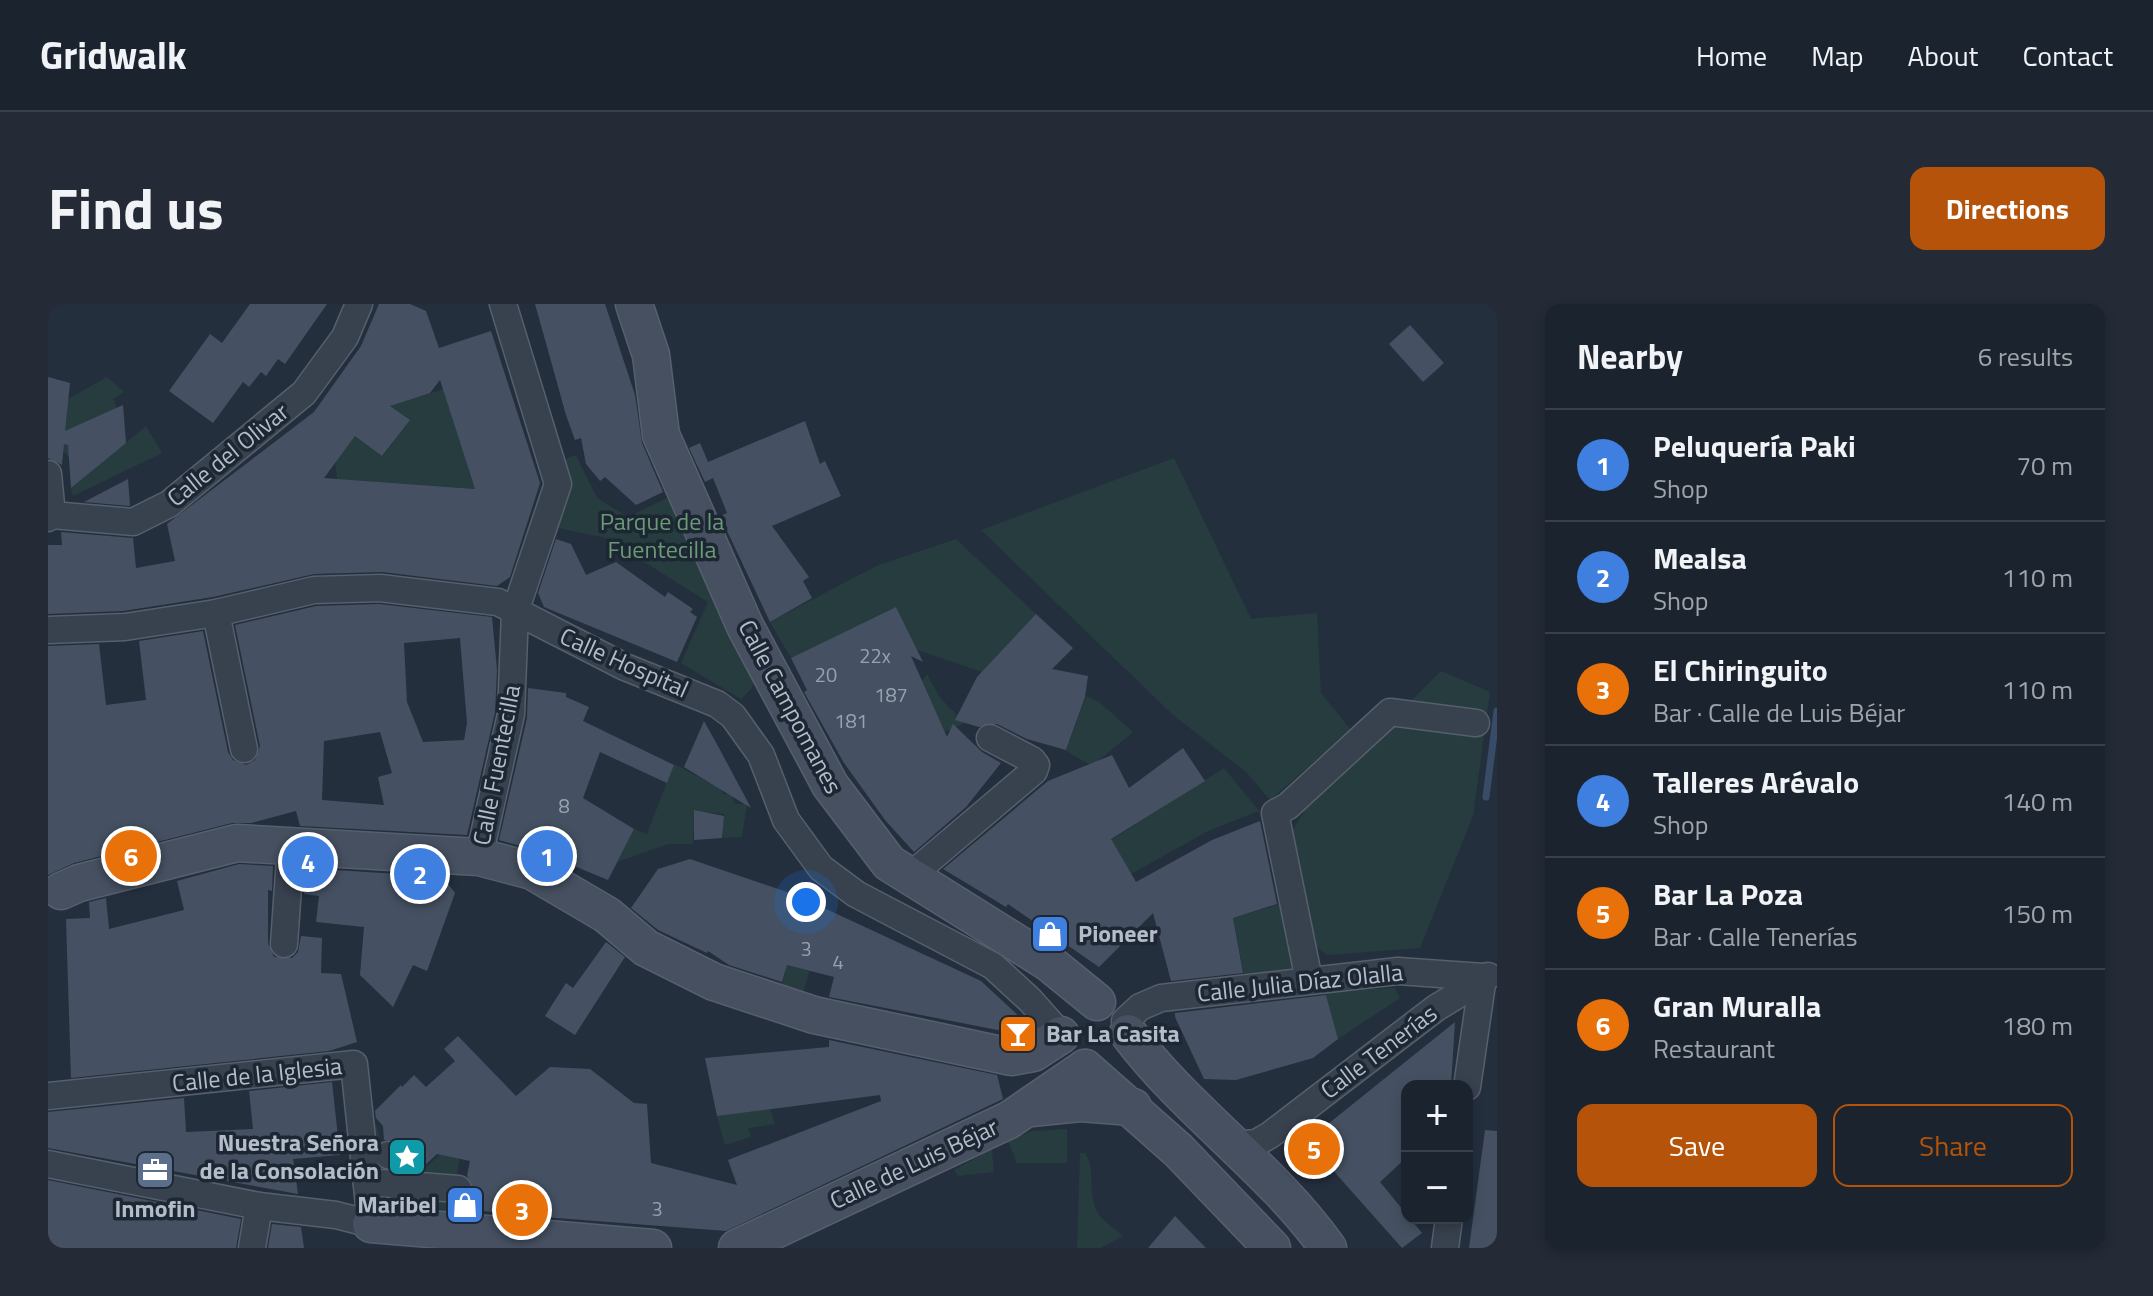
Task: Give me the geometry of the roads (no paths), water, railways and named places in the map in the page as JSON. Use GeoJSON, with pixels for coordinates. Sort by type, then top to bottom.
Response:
{"type":"FeatureCollection","features":[{"type":"Feature","properties":{"kind":"street","name":"Calle del Olivar"},"geometry":{"type":"LineString","coordinates":[[50,517],[133,522],[169,504],[304,393],[345,337],[359,304]]}},
{"type":"Feature","properties":{"kind":"street","name":"Calle Fuentecilla"},"geometry":{"type":"LineString","coordinates":[[467,856],[511,714],[515,612],[558,484],[503,304]]}},
{"type":"Feature","properties":{"kind":"street","name":"Calle Campomanes"},"geometry":{"type":"LineString","coordinates":[[634,304],[651,355],[661,435],[745,626],[830,785],[869,841],[909,877],[1049,963],[1117,1019],[1164,1076],[1234,1145],[1328,1248]]}},
{"type":"Feature","properties":{"kind":"street"},"geometry":{"type":"LineString","coordinates":[[48,474],[50,517]]}},
{"type":"Feature","properties":{"kind":"street","name":"Calle Hospital"},"geometry":{"type":"LineString","coordinates":[[48,630],[125,627],[216,613],[314,590],[380,588],[487,598],[625,667],[717,704],[733,716],[761,755],[786,820],[821,868],[856,894],[993,966],[1030,1000],[1061,1035]]}},
{"type":"Feature","properties":{"kind":"street"},"geometry":{"type":"LineString","coordinates":[[216,613],[244,749]]}},
{"type":"Feature","properties":{"kind":"street"},"geometry":{"type":"LineString","coordinates":[[1309,980],[1275,813],[1288,806],[1390,712],[1476,723]]}},
{"type":"Feature","properties":{"kind":"street"},"geometry":{"type":"LineString","coordinates":[[909,877],[1034,771],[1036,765],[1032,760],[990,738]]}},
{"type":"Feature","properties":{"kind":"street"},"geometry":{"type":"LineString","coordinates":[[61,891],[79,883],[237,843],[291,844],[433,857],[467,856],[532,871],[607,915],[646,948],[714,982],[814,1015],[1011,1057],[1033,1053],[1061,1035]]}},
{"type":"Feature","properties":{"kind":"street"},"geometry":{"type":"LineString","coordinates":[[284,944],[291,844]]}},
{"type":"Feature","properties":{"kind":"street","name":"Calle Julia Díaz Olalla"},"geometry":{"type":"LineString","coordinates":[[1117,1019],[1161,998],[1309,980],[1398,971],[1490,975]]}},
{"type":"Feature","properties":{"kind":"street"},"geometry":{"type":"LineString","coordinates":[[1468,1080],[1490,975]]}},
{"type":"Feature","properties":{"kind":"street","name":"Calle Tenerías"},"geometry":{"type":"LineString","coordinates":[[1234,1145],[1256,1143],[1270,1135],[1436,1008],[1490,975]]}},
{"type":"Feature","properties":{"kind":"street"},"geometry":{"type":"LineString","coordinates":[[1085,1068],[1104,1067],[1118,1060],[1127,1045],[1117,1019],[1082,1004],[1070,1011],[1061,1035],[1066,1053],[1133,1107],[1272,1248]]}},
{"type":"Feature","properties":{"kind":"street","name":"Calle de la Iglesia"},"geometry":{"type":"LineString","coordinates":[[48,1096],[354,1064],[369,1201]]}},
{"type":"Feature","properties":{"kind":"street","name":"Calle de Luis Béjar"},"geometry":{"type":"LineString","coordinates":[[737,1248],[1031,1108],[1085,1068]]}},
{"type":"Feature","properties":{"kind":"street"},"geometry":{"type":"LineString","coordinates":[[1031,1108],[1080,1103],[1133,1107]]}},
{"type":"Feature","properties":{"kind":"street"},"geometry":{"type":"LineString","coordinates":[[388,1155],[402,1159],[408,1167],[409,1185]]}},
{"type":"Feature","properties":{"kind":"street"},"geometry":{"type":"LineString","coordinates":[[48,1164],[259,1206],[336,1215],[369,1201],[409,1185],[457,1198],[369,1201]]}},
{"type":"Feature","properties":{"kind":"street"},"geometry":{"type":"LineString","coordinates":[[369,1201],[653,1248]]}},
{"type":"Feature","properties":{"kind":"street"},"geometry":{"type":"LineString","coordinates":[[252,1248],[259,1206]]}},
{"type":"Feature","properties":{"kind":"street"},"geometry":{"type":"LineString","coordinates":[[1445,1248],[1448,1224]]}},
{"type":"Feature","properties":{"kind":"waterway"},"geometry":{"type":"LineString","coordinates":[[1486,797],[1497,711]]}},
{"type":"Feature","properties":{"kind":"place","name":"Gran Muralla"},"geometry":{"type":"Point","coordinates":[131,856]}},
{"type":"Feature","properties":{"kind":"place","name":"Peluquería Paki"},"geometry":{"type":"Point","coordinates":[547,856]}},
{"type":"Feature","properties":{"kind":"place","name":"Talleres Arévalo"},"geometry":{"type":"Point","coordinates":[308,862]}},
{"type":"Feature","properties":{"kind":"place","name":"Mealsa"},"geometry":{"type":"Point","coordinates":[420,874]}},
{"type":"Feature","properties":{"kind":"place","name":"Pioneer"},"geometry":{"type":"Point","coordinates":[1050,934]}},
{"type":"Feature","properties":{"kind":"place","name":"Bar La Casita"},"geometry":{"type":"Point","coordinates":[1018,1034]}},
{"type":"Feature","properties":{"kind":"place","name":"Bar La Poza"},"geometry":{"type":"Point","coordinates":[1314,1149]}},
{"type":"Feature","properties":{"kind":"place","name":"Nuestra Señora de la Consolación"},"geometry":{"type":"Point","coordinates":[407,1157]}},
{"type":"Feature","properties":{"kind":"place","name":"Inmofin"},"geometry":{"type":"Point","coordinates":[155,1170]}},
{"type":"Feature","properties":{"kind":"place","name":"Maribel"},"geometry":{"type":"Point","coordinates":[465,1205]}},
{"type":"Feature","properties":{"kind":"place","name":"El Chiringuito"},"geometry":{"type":"Point","coordinates":[522,1210]}},
{"type":"Feature","properties":{"kind":"park label","name":"Parque de la Fuentecilla"},"geometry":{"type":"Point","coordinates":[662,536]}}]}
